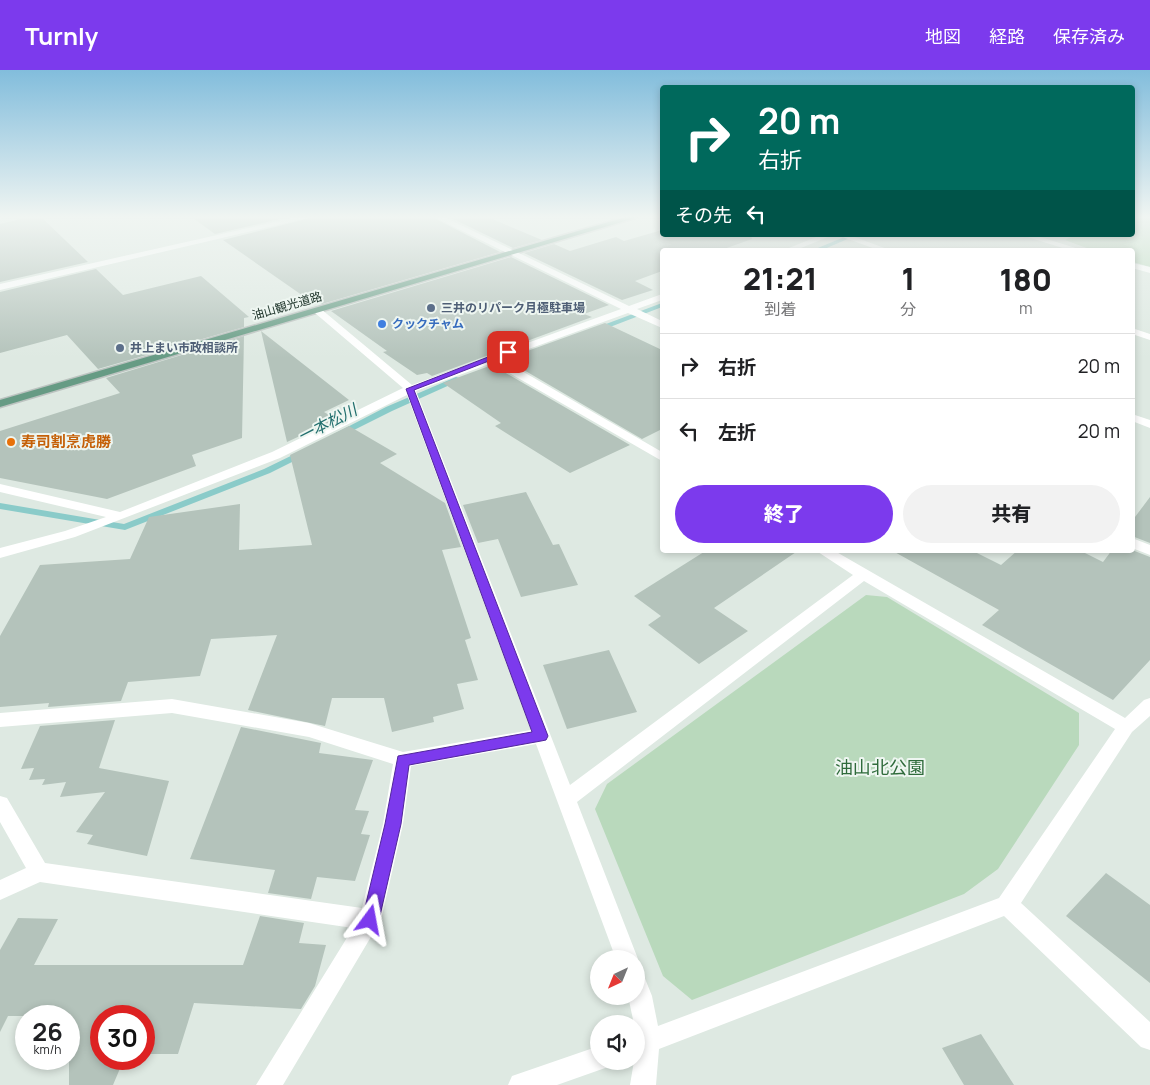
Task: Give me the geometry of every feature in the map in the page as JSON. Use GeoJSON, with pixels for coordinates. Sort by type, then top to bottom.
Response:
{"type":"FeatureCollection","features":[{"type":"Feature","properties":{"kind":"main road","name":"油山観光道路"},"geometry":{"type":"LineString","coordinates":[[0,404],[475,263]]}},
{"type":"Feature","properties":{"kind":"street"},"geometry":{"type":"LineString","coordinates":[[0,287],[104,263]]}},
{"type":"Feature","properties":{"kind":"street"},"geometry":{"type":"LineString","coordinates":[[535,263],[660,324]]}},
{"type":"Feature","properties":{"kind":"street"},"geometry":{"type":"LineString","coordinates":[[1135,266],[1150,270]]}},
{"type":"Feature","properties":{"kind":"street"},"geometry":{"type":"LineString","coordinates":[[0,553],[70,534],[121,516],[276,455],[495,360],[632,311],[660,298]]}},
{"type":"Feature","properties":{"kind":"street"},"geometry":{"type":"LineString","coordinates":[[318,311],[412,397],[624,950]]}},
{"type":"Feature","properties":{"kind":"street"},"geometry":{"type":"LineString","coordinates":[[1135,332],[1150,337]]}},
{"type":"Feature","properties":{"kind":"street"},"geometry":{"type":"LineString","coordinates":[[495,360],[660,456]]}},
{"type":"Feature","properties":{"kind":"street"},"geometry":{"type":"LineString","coordinates":[[1135,419],[1150,424]]}},
{"type":"Feature","properties":{"kind":"street"},"geometry":{"type":"LineString","coordinates":[[0,488],[121,516]]}},
{"type":"Feature","properties":{"kind":"street"},"geometry":{"type":"LineString","coordinates":[[1135,543],[1150,550]]}},
{"type":"Feature","properties":{"kind":"street"},"geometry":{"type":"LineString","coordinates":[[827,553],[1126,726]]}},
{"type":"Feature","properties":{"kind":"street"},"geometry":{"type":"LineString","coordinates":[[567,798],[788,634],[864,574]]}},
{"type":"Feature","properties":{"kind":"street"},"geometry":{"type":"LineString","coordinates":[[645,1042],[1007,905],[1126,726],[1150,705]]}},
{"type":"Feature","properties":{"kind":"street"},"geometry":{"type":"LineString","coordinates":[[0,720],[172,706],[309,730],[403,760],[541,736]]}},
{"type":"Feature","properties":{"kind":"street"},"geometry":{"type":"LineString","coordinates":[[269,1085],[370,920],[393,824],[403,760]]}},
{"type":"Feature","properties":{"kind":"street"},"geometry":{"type":"LineString","coordinates":[[0,804],[39,872]]}},
{"type":"Feature","properties":{"kind":"street"},"geometry":{"type":"LineString","coordinates":[[0,890],[39,872],[370,920]]}},
{"type":"Feature","properties":{"kind":"street"},"geometry":{"type":"LineString","coordinates":[[1007,905],[1150,1038]]}},
{"type":"Feature","properties":{"kind":"street"},"geometry":{"type":"LineString","coordinates":[[643,1085],[647,1068],[645,1060]]}},
{"type":"Feature","properties":{"kind":"street"},"geometry":{"type":"LineString","coordinates":[[521,1085],[590,1061]]}},
{"type":"Feature","properties":{"kind":"green space"},"geometry":{"type":"Polygon","coordinates":[[[1138,263],[1150,263],[1150,267],[1138,263]]]}},
{"type":"Feature","properties":{"kind":"green space","name":"油山北公園"},"geometry":{"type":"Polygon","coordinates":[[[866,595],[887,597],[1079,713],[1079,745],[998,869],[964,894],[692,1000],[663,976],[595,809],[607,784],[866,595]]]}},
{"type":"Feature","properties":{"kind":"building"},"geometry":{"type":"Polygon","coordinates":[[[0,263],[82,263],[0,282],[0,263]]]}},
{"type":"Feature","properties":{"kind":"building"},"geometry":{"type":"Polygon","coordinates":[[[256,263],[461,263],[322,304],[314,299],[309,300],[256,263]]]}},
{"type":"Feature","properties":{"kind":"building"},"geometry":{"type":"Polygon","coordinates":[[[490,263],[524,263],[609,305],[584,314],[592,317],[432,376],[427,373],[417,375],[383,352],[387,351],[331,311],[490,263]]]}},
{"type":"Feature","properties":{"kind":"building"},"geometry":{"type":"Polygon","coordinates":[[[546,263],[660,263],[660,272],[635,281],[653,290],[622,300],[546,263]]]}},
{"type":"Feature","properties":{"kind":"building"},"geometry":{"type":"Polygon","coordinates":[[[96,269],[123,295],[201,276],[249,317],[244,318],[244,327],[98,369],[67,335],[0,353],[0,292],[96,269]]]}},
{"type":"Feature","properties":{"kind":"building"},"geometry":{"type":"Polygon","coordinates":[[[605,323],[660,349],[660,430],[642,439],[505,359],[605,323]]]}},
{"type":"Feature","properties":{"kind":"building"},"geometry":{"type":"Polygon","coordinates":[[[261,331],[349,400],[324,412],[336,419],[287,442],[261,331]]]}},
{"type":"Feature","properties":{"kind":"building"},"geometry":{"type":"Polygon","coordinates":[[[244,336],[242,438],[192,455],[196,466],[107,499],[0,478],[0,431],[120,393],[106,378],[244,336]]]}},
{"type":"Feature","properties":{"kind":"building"},"geometry":{"type":"Polygon","coordinates":[[[492,365],[630,445],[570,473],[495,426],[501,423],[443,383],[492,365]]]}},
{"type":"Feature","properties":{"kind":"building"},"geometry":{"type":"Polygon","coordinates":[[[349,426],[397,454],[380,463],[445,503],[461,547],[442,550],[471,638],[465,640],[478,680],[457,684],[464,709],[433,717],[434,722],[392,732],[384,698],[332,698],[325,726],[248,710],[277,635],[211,639],[200,676],[128,682],[121,701],[48,707],[49,703],[0,707],[0,636],[40,565],[130,559],[149,517],[240,504],[239,550],[312,545],[290,455],[349,426]]]}},
{"type":"Feature","properties":{"kind":"building"},"geometry":{"type":"Polygon","coordinates":[[[526,492],[553,545],[559,544],[578,585],[521,597],[498,539],[478,543],[463,505],[526,492]]]}},
{"type":"Feature","properties":{"kind":"building"},"geometry":{"type":"Polygon","coordinates":[[[1150,497],[1150,543],[1135,537],[1135,517],[1150,497]]]}},
{"type":"Feature","properties":{"kind":"building"},"geometry":{"type":"Polygon","coordinates":[[[1135,551],[1150,557],[1150,660],[1113,700],[982,625],[999,610],[896,553],[977,553],[1001,565],[1015,553],[1085,553],[1103,562],[1110,553],[1135,553],[1135,551]]]}},
{"type":"Feature","properties":{"kind":"building"},"geometry":{"type":"Polygon","coordinates":[[[702,553],[795,553],[714,608],[748,631],[699,664],[648,625],[661,616],[634,596],[702,553]]]}},
{"type":"Feature","properties":{"kind":"building"},"geometry":{"type":"Polygon","coordinates":[[[609,650],[637,712],[567,729],[543,665],[609,650]]]}},
{"type":"Feature","properties":{"kind":"building"},"geometry":{"type":"Polygon","coordinates":[[[115,720],[99,768],[169,781],[147,856],[87,844],[93,835],[76,832],[105,792],[60,797],[66,782],[42,785],[45,779],[29,780],[34,768],[21,769],[40,726],[115,720]]]}},
{"type":"Feature","properties":{"kind":"building"},"geometry":{"type":"Polygon","coordinates":[[[241,727],[321,743],[319,753],[373,760],[355,810],[369,811],[361,834],[370,835],[355,881],[317,877],[311,899],[268,893],[275,870],[190,859],[241,727]]]}},
{"type":"Feature","properties":{"kind":"building"},"geometry":{"type":"Polygon","coordinates":[[[1106,873],[1150,905],[1150,983],[1066,916],[1106,873]]]}},
{"type":"Feature","properties":{"kind":"building"},"geometry":{"type":"Polygon","coordinates":[[[260,916],[304,923],[299,943],[326,945],[315,986],[301,1009],[194,1003],[178,1054],[155,1054],[155,1005],[90,1005],[90,1070],[119,1070],[113,1085],[69,1085],[69,1070],[80,1070],[80,1005],[15,1005],[15,1016],[8,1016],[0,1032],[0,950],[18,918],[58,919],[34,965],[243,965],[260,916]]]}},
{"type":"Feature","properties":{"kind":"building"},"geometry":{"type":"Polygon","coordinates":[[[981,1034],[1014,1085],[964,1085],[942,1048],[981,1034]]]}},
{"type":"Feature","properties":{"kind":"waterway","name":"一本松川"},"geometry":{"type":"LineString","coordinates":[[594,330],[660,306]]}},
{"type":"Feature","properties":{"kind":"waterway","name":"一本松川"},"geometry":{"type":"LineString","coordinates":[[339,434],[389,409],[459,379]]}},
{"type":"Feature","properties":{"kind":"waterway","name":"一本松川"},"geometry":{"type":"LineString","coordinates":[[0,506],[125,527],[267,471],[303,453]]}},
{"type":"Feature","properties":{"kind":"place","name":"三井のリパーク月極駐車場"},"geometry":{"type":"Point","coordinates":[431,308]}},
{"type":"Feature","properties":{"kind":"place","name":"クックチャム"},"geometry":{"type":"Point","coordinates":[382,324]}},
{"type":"Feature","properties":{"kind":"place","name":"井上まい市政相談所"},"geometry":{"type":"Point","coordinates":[120,348]}},
{"type":"Feature","properties":{"kind":"place","name":"寿司割烹虎勝"},"geometry":{"type":"Point","coordinates":[11,442]}},
{"type":"Feature","properties":{"kind":"route"},"geometry":{"type":"LineString","coordinates":[[370,920],[393,824],[403,760],[541,736],[410,389],[508,352]]}}]}
